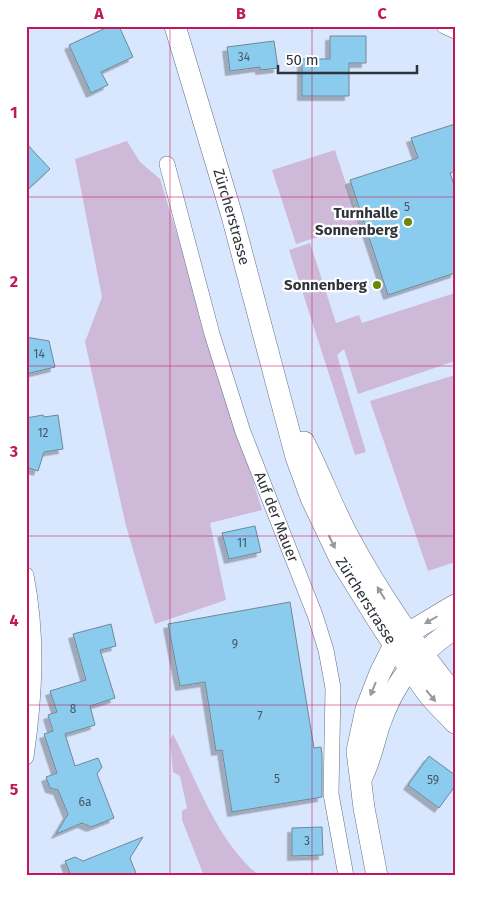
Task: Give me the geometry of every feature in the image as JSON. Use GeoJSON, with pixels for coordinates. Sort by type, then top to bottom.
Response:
{"type":"FeatureCollection","features":[{"type":"Feature","properties":{"kind":"main road","name":"Zürcherstrasse"},"geometry":{"type":"LineString","coordinates":[[175,26],[230,207],[270,363],[285,407],[296,456],[311,498],[341,561],[401,639],[415,661],[431,698],[455,723]]}},
{"type":"Feature","properties":{"kind":"main road"},"geometry":{"type":"LineString","coordinates":[[377,876],[364,808],[362,777],[357,750],[360,729],[372,689],[401,639],[455,605]]}},
{"type":"Feature","properties":{"kind":"main road"},"geometry":{"type":"LineString","coordinates":[[362,777],[393,692],[415,661],[455,628]]}},
{"type":"Feature","properties":{"kind":"main road","name":"Zürcherstrasse"},"geometry":{"type":"LineString","coordinates":[[415,661],[455,695]]}},
{"type":"Feature","properties":{"kind":"street"},"geometry":{"type":"LineString","coordinates":[[444,26],[455,31]]}},
{"type":"Feature","properties":{"kind":"street","name":"Auf der Mauer"},"geometry":{"type":"LineString","coordinates":[[167,164],[212,334],[244,432],[315,615],[326,650],[333,688],[331,794],[346,876]]}},
{"type":"Feature","properties":{"kind":"street"},"geometry":{"type":"LineString","coordinates":[[26,575],[34,621],[35,650],[31,721],[26,756]]}},
{"type":"Feature","properties":{"kind":"shaded area"},"geometry":{"type":"Polygon","coordinates":[[[127,141],[140,162],[160,179],[262,510],[210,523],[226,600],[155,624],[126,526],[85,342],[102,297],[75,159],[127,141]]]}},
{"type":"Feature","properties":{"kind":"shaded area"},"geometry":{"type":"Polygon","coordinates":[[[335,150],[359,224],[296,244],[272,170],[335,150]]]}},
{"type":"Feature","properties":{"kind":"shaded area"},"geometry":{"type":"Polygon","coordinates":[[[310,243],[336,323],[359,315],[362,323],[455,293],[455,361],[358,394],[344,349],[337,355],[366,452],[355,455],[289,250],[310,243]]]}},
{"type":"Feature","properties":{"kind":"shaded area"},"geometry":{"type":"Polygon","coordinates":[[[455,375],[455,562],[428,571],[370,401],[455,375]]]}},
{"type":"Feature","properties":{"kind":"shaded area"},"geometry":{"type":"Polygon","coordinates":[[[173,734],[220,829],[245,863],[260,876],[204,876],[182,820],[182,811],[187,808],[180,776],[173,772],[170,740],[173,734]]]}},
{"type":"Feature","properties":{"kind":"building"},"geometry":{"type":"Polygon","coordinates":[[[110,26],[119,26],[133,57],[101,72],[108,85],[91,93],[69,45],[110,26]]]}},
{"type":"Feature","properties":{"kind":"building"},"geometry":{"type":"Polygon","coordinates":[[[330,36],[366,36],[366,63],[349,63],[349,96],[302,96],[302,59],[330,59],[330,36]]]}},
{"type":"Feature","properties":{"kind":"building"},"geometry":{"type":"Polygon","coordinates":[[[274,41],[278,68],[260,70],[260,67],[230,71],[227,47],[274,41]]]}},
{"type":"Feature","properties":{"kind":"building"},"geometry":{"type":"Polygon","coordinates":[[[455,124],[455,171],[450,173],[455,188],[455,273],[388,295],[350,180],[418,158],[411,138],[455,124]]]}},
{"type":"Feature","properties":{"kind":"building"},"geometry":{"type":"Polygon","coordinates":[[[26,143],[50,169],[26,191],[26,143]]]}},
{"type":"Feature","properties":{"kind":"building"},"geometry":{"type":"Polygon","coordinates":[[[26,337],[49,341],[55,367],[26,374],[26,337]]]}},
{"type":"Feature","properties":{"kind":"building"},"geometry":{"type":"Polygon","coordinates":[[[43,415],[44,417],[58,415],[63,449],[44,452],[38,471],[26,467],[26,418],[43,415]]]}},
{"type":"Feature","properties":{"kind":"building"},"geometry":{"type":"Polygon","coordinates":[[[255,526],[261,552],[229,559],[222,533],[255,526]]]}},
{"type":"Feature","properties":{"kind":"building"},"geometry":{"type":"Polygon","coordinates":[[[290,602],[314,748],[321,747],[322,797],[232,812],[222,750],[216,751],[205,682],[180,686],[168,624],[290,602]]]}},
{"type":"Feature","properties":{"kind":"building"},"geometry":{"type":"Polygon","coordinates":[[[111,624],[116,646],[100,650],[115,698],[90,706],[95,725],[65,734],[75,766],[98,758],[102,767],[97,774],[114,818],[91,827],[82,823],[56,834],[68,814],[58,790],[50,788],[46,777],[57,773],[44,734],[53,731],[48,715],[57,712],[50,691],[86,680],[73,634],[111,624]]]}},
{"type":"Feature","properties":{"kind":"building"},"geometry":{"type":"Polygon","coordinates":[[[429,756],[455,775],[455,786],[439,808],[408,785],[429,756]]]}},
{"type":"Feature","properties":{"kind":"building"},"geometry":{"type":"Polygon","coordinates":[[[322,827],[323,855],[292,856],[292,828],[322,827]]]}},
{"type":"Feature","properties":{"kind":"building"},"geometry":{"type":"Polygon","coordinates":[[[143,837],[130,858],[137,876],[71,876],[65,861],[75,857],[83,861],[143,837]]]}},
{"type":"Feature","properties":{"kind":"place","name":"Turnhalle Sonnenberg"},"geometry":{"type":"Point","coordinates":[408,222]}},
{"type":"Feature","properties":{"kind":"place","name":"Sonnenberg"},"geometry":{"type":"Point","coordinates":[377,285]}}]}
